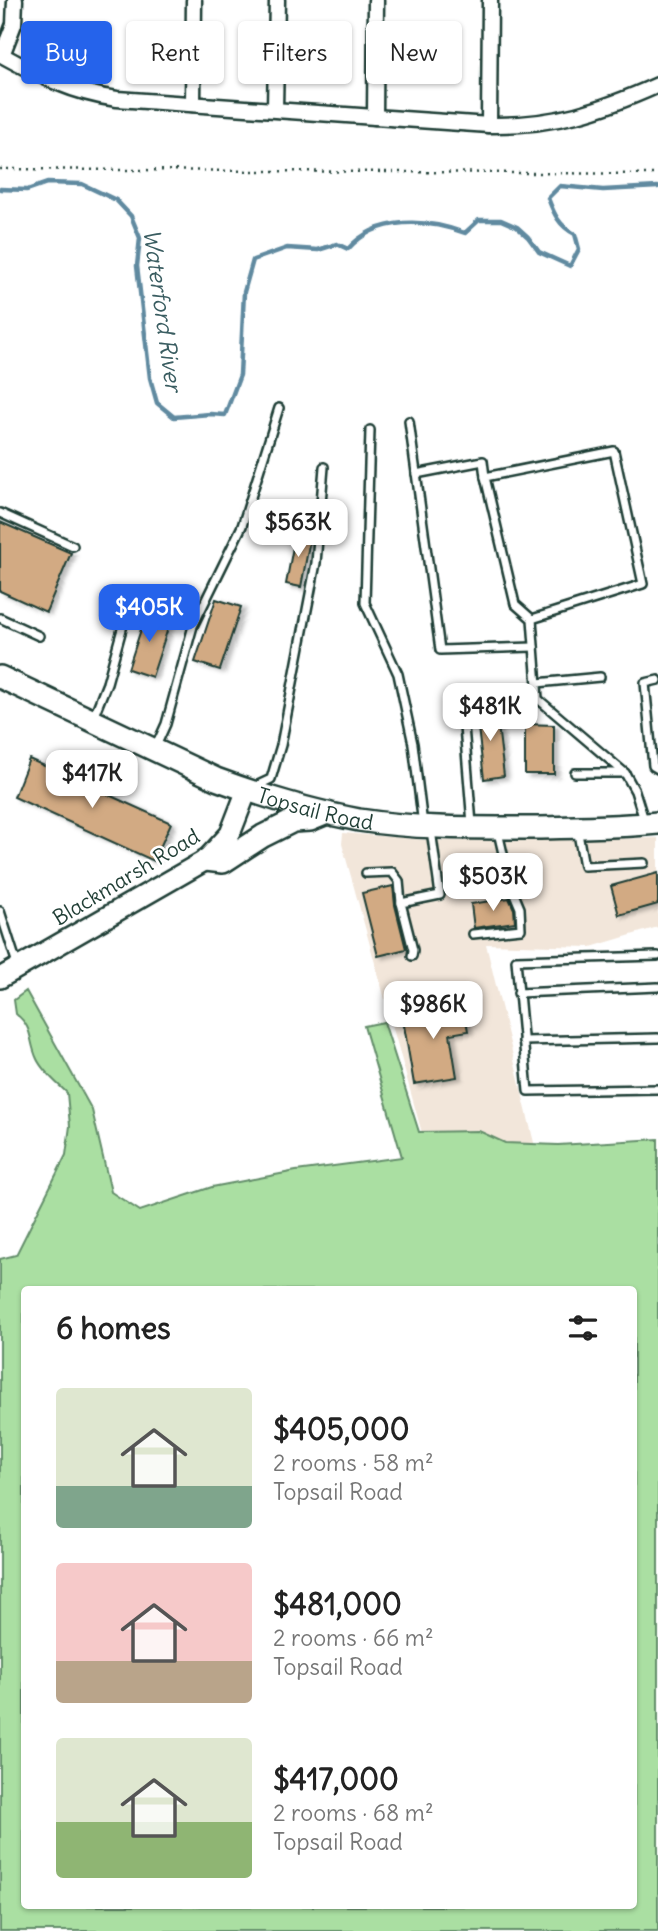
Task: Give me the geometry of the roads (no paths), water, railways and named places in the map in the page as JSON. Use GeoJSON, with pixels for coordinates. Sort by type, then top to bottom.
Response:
{"type":"FeatureCollection","features":[{"type":"Feature","properties":{"kind":"main road","name":"Topsail Road"},"geometry":{"type":"LineString","coordinates":[[0,677],[247,790],[327,813],[360,820],[472,828],[651,823]]}},
{"type":"Feature","properties":{"kind":"main road","name":"Blackmarsh Road"},"geometry":{"type":"LineString","coordinates":[[0,978],[206,860],[230,834],[247,790]]}},
{"type":"Feature","properties":{"kind":"main road"},"geometry":{"type":"LineString","coordinates":[[206,860],[223,862],[263,836],[293,821],[310,820],[327,813]]}},
{"type":"Feature","properties":{"kind":"street"},"geometry":{"type":"LineString","coordinates":[[15,0],[14,24],[1,54],[48,80],[82,93],[117,99],[489,125],[531,124],[572,118],[609,107],[658,85]]}},
{"type":"Feature","properties":{"kind":"street"},"geometry":{"type":"LineString","coordinates":[[193,104],[194,0]]}},
{"type":"Feature","properties":{"kind":"street"},"geometry":{"type":"LineString","coordinates":[[275,109],[277,0]]}},
{"type":"Feature","properties":{"kind":"street"},"geometry":{"type":"LineString","coordinates":[[375,117],[376,0]]}},
{"type":"Feature","properties":{"kind":"street"},"geometry":{"type":"LineString","coordinates":[[489,125],[490,0]]}},
{"type":"Feature","properties":{"kind":"lane"},"geometry":{"type":"LineString","coordinates":[[155,750],[166,724],[193,626],[242,526],[279,408]]}},
{"type":"Feature","properties":{"kind":"lane"},"geometry":{"type":"LineString","coordinates":[[409,421],[440,650],[534,647]]}},
{"type":"Feature","properties":{"kind":"lane"},"geometry":{"type":"LineString","coordinates":[[370,430],[365,603],[398,674],[440,895],[401,903]]}},
{"type":"Feature","properties":{"kind":"lane"},"geometry":{"type":"LineString","coordinates":[[485,477],[614,451],[643,584],[532,618]]}},
{"type":"Feature","properties":{"kind":"lane"},"geometry":{"type":"LineString","coordinates":[[416,474],[483,461],[515,604],[532,618],[538,699],[625,773],[651,823]]}},
{"type":"Feature","properties":{"kind":"lane"},"geometry":{"type":"LineString","coordinates":[[247,790],[271,779],[281,745],[316,564],[324,467]]}},
{"type":"Feature","properties":{"kind":"lane"},"geometry":{"type":"LineString","coordinates":[[0,513],[73,545]]}},
{"type":"Feature","properties":{"kind":"lane"},"geometry":{"type":"LineString","coordinates":[[92,721],[107,683],[127,611]]}},
{"type":"Feature","properties":{"kind":"lane"},"geometry":{"type":"LineString","coordinates":[[0,618],[39,636]]}},
{"type":"Feature","properties":{"kind":"lane"},"geometry":{"type":"LineString","coordinates":[[537,683],[600,677]]}},
{"type":"Feature","properties":{"kind":"lane"},"geometry":{"type":"LineString","coordinates":[[658,680],[645,683],[653,766],[658,769]]}},
{"type":"Feature","properties":{"kind":"lane"},"geometry":{"type":"LineString","coordinates":[[462,702],[472,828]]}},
{"type":"Feature","properties":{"kind":"lane"},"geometry":{"type":"LineString","coordinates":[[575,773],[625,773]]}},
{"type":"Feature","properties":{"kind":"lane"},"geometry":{"type":"LineString","coordinates":[[577,827],[583,866],[644,863]]}},
{"type":"Feature","properties":{"kind":"lane"},"geometry":{"type":"LineString","coordinates":[[473,934],[522,929],[520,908],[510,884],[497,828]]}},
{"type":"Feature","properties":{"kind":"lane"},"geometry":{"type":"LineString","coordinates":[[366,873],[392,872],[399,881],[412,956]]}},
{"type":"Feature","properties":{"kind":"lane"},"geometry":{"type":"LineString","coordinates":[[486,887],[510,884]]}},
{"type":"Feature","properties":{"kind":"lane"},"geometry":{"type":"LineString","coordinates":[[0,911],[18,967]]}},
{"type":"Feature","properties":{"kind":"lane"},"geometry":{"type":"LineString","coordinates":[[658,956],[516,960],[528,1091],[658,1089]]}},
{"type":"Feature","properties":{"kind":"lane"},"geometry":{"type":"LineString","coordinates":[[518,993],[658,988]]}},
{"type":"Feature","properties":{"kind":"lane"},"geometry":{"type":"LineString","coordinates":[[523,1041],[658,1038]]}},
{"type":"Feature","properties":{"kind":"waterway","name":"Waterford River"},"geometry":{"type":"LineString","coordinates":[[0,189],[27,190],[47,183],[82,184],[116,200],[131,216],[140,238],[137,266],[150,378],[157,403],[174,417],[225,415],[240,375],[244,292],[253,260],[287,248],[318,250],[337,244],[348,249],[360,238],[388,225],[419,223],[465,233],[479,220],[501,220],[517,227],[539,252],[570,266],[579,249],[575,234],[558,219],[548,198],[560,186],[603,190],[658,187]]}}]}
